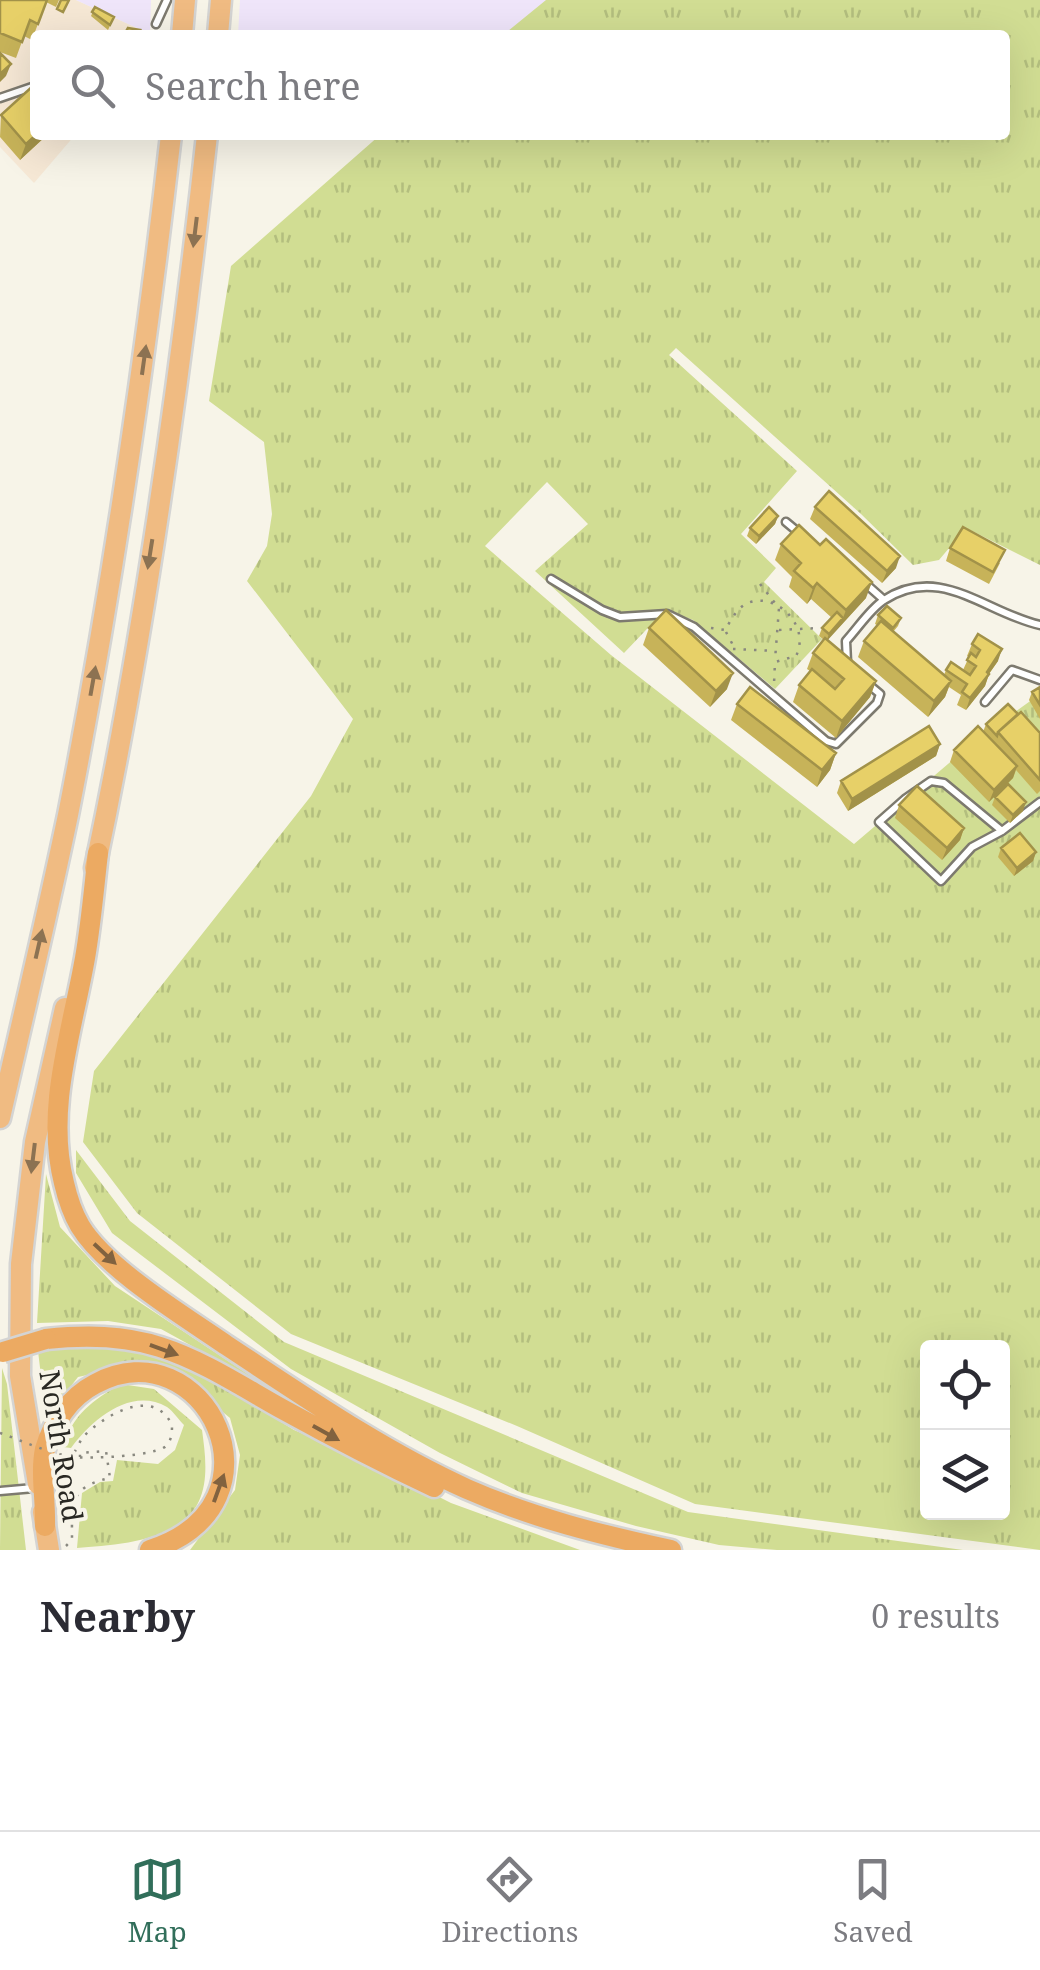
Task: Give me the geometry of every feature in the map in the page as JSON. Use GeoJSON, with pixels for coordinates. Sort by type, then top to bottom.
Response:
{"type":"FeatureCollection","features":[{"type":"Feature","properties":{"kind":"highway"},"geometry":{"type":"LineString","coordinates":[[182,30],[185,0]]}},
{"type":"Feature","properties":{"kind":"highway"},"geometry":{"type":"LineString","coordinates":[[218,30],[221,0]]}},
{"type":"Feature","properties":{"kind":"highway"},"geometry":{"type":"LineString","coordinates":[[0,1118],[67,818],[109,594],[170,140]]}},
{"type":"Feature","properties":{"kind":"highway","name":"North Road"},"geometry":{"type":"LineString","coordinates":[[56,1549],[45,1526],[49,1486],[20,1376],[21,1264],[35,1142],[98,853],[141,612],[174,399],[206,140]]}},
{"type":"Feature","properties":{"kind":"highway"},"geometry":{"type":"LineString","coordinates":[[98,853],[86,952],[58,1100],[56,1146],[64,1187],[79,1225],[102,1253],[184,1317],[374,1442],[468,1489],[535,1514],[584,1531],[671,1550]]}},
{"type":"Feature","properties":{"kind":"highway"},"geometry":{"type":"LineString","coordinates":[[2,1353],[46,1338],[83,1335],[161,1347],[210,1369],[352,1448],[452,1495],[558,1535],[618,1550]]}},
{"type":"Feature","properties":{"kind":"highway"},"geometry":{"type":"LineString","coordinates":[[45,1526],[44,1454],[52,1430],[67,1406],[84,1390],[106,1378],[148,1374],[174,1381],[207,1407],[224,1446],[225,1472],[210,1510],[176,1540],[150,1550]]}},
{"type":"Feature","properties":{"kind":"lane"},"geometry":{"type":"LineString","coordinates":[[156,24],[167,0]]}},
{"type":"Feature","properties":{"kind":"lane"},"geometry":{"type":"LineString","coordinates":[[0,98],[30,88]]}},
{"type":"Feature","properties":{"kind":"lane"},"geometry":{"type":"LineString","coordinates":[[786,522],[802,535]]}},
{"type":"Feature","properties":{"kind":"lane"},"geometry":{"type":"LineString","coordinates":[[860,577],[884,600]]}},
{"type":"Feature","properties":{"kind":"lane"},"geometry":{"type":"LineString","coordinates":[[551,579],[620,617],[666,614],[702,634],[826,741],[836,744],[877,703],[880,694],[859,677]]}},
{"type":"Feature","properties":{"kind":"lane"},"geometry":{"type":"LineString","coordinates":[[848,669],[846,640],[884,600],[924,586],[942,585],[1040,625]]}},
{"type":"Feature","properties":{"kind":"lane"},"geometry":{"type":"LineString","coordinates":[[986,702],[1012,670],[1040,680]]}},
{"type":"Feature","properties":{"kind":"lane"},"geometry":{"type":"LineString","coordinates":[[1002,831],[944,783],[930,781],[904,798],[879,822],[941,881],[972,847],[1002,831],[1040,802]]}},
{"type":"Feature","properties":{"kind":"lane"},"geometry":{"type":"LineString","coordinates":[[0,1491],[49,1486]]}},
{"type":"Feature","properties":{"kind":"path"},"geometry":{"type":"LineString","coordinates":[[760,584],[779,608],[774,684],[768,692]]}},
{"type":"Feature","properties":{"kind":"path"},"geometry":{"type":"LineString","coordinates":[[724,630],[746,603],[756,602],[789,614],[800,629],[801,643],[796,656],[775,662]]}},
{"type":"Feature","properties":{"kind":"path"},"geometry":{"type":"LineString","coordinates":[[702,634],[709,628],[724,630]]}},
{"type":"Feature","properties":{"kind":"path"},"geometry":{"type":"LineString","coordinates":[[778,630],[819,628]]}},
{"type":"Feature","properties":{"kind":"path"},"geometry":{"type":"LineString","coordinates":[[724,630],[735,649]]}},
{"type":"Feature","properties":{"kind":"path"},"geometry":{"type":"LineString","coordinates":[[718,648],[776,651]]}},
{"type":"Feature","properties":{"kind":"path"},"geometry":{"type":"LineString","coordinates":[[0,1433],[80,1457],[156,1452],[169,1443],[172,1424],[156,1407],[134,1407],[108,1417],[82,1438],[62,1473],[49,1486]]}},
{"type":"Feature","properties":{"kind":"path"},"geometry":{"type":"LineString","coordinates":[[56,1549],[72,1540],[73,1502],[77,1493],[92,1482],[110,1478],[106,1451],[80,1452],[80,1457]]}},
{"type":"Feature","properties":{"kind":"shaded area"},"geometry":{"type":"Polygon","coordinates":[[[0,0],[76,0],[141,30],[30,30],[30,140],[71,140],[34,183],[0,147],[0,0]]]}},
{"type":"Feature","properties":{"kind":"shaded area"},"geometry":{"type":"Polygon","coordinates":[[[76,0],[151,0],[150,30],[141,30],[76,0]]]}},
{"type":"Feature","properties":{"kind":"shaded area"},"geometry":{"type":"Polygon","coordinates":[[[240,0],[548,0],[511,30],[238,30],[240,0]]]}},
{"type":"Feature","properties":{"kind":"green space"},"geometry":{"type":"Polygon","coordinates":[[[546,0],[1040,0],[1040,565],[966,528],[939,560],[913,565],[676,348],[669,355],[797,471],[741,534],[776,568],[764,582],[822,639],[775,689],[693,620],[665,610],[624,653],[535,571],[588,524],[547,482],[485,546],[611,655],[854,844],[975,741],[1040,694],[1040,1550],[695,1504],[291,1334],[137,1213],[83,1142],[94,1071],[311,796],[353,719],[247,581],[267,546],[272,514],[264,442],[209,401],[231,266],[374,140],[1010,140],[1010,30],[509,30],[546,0]]]}},
{"type":"Feature","properties":{"kind":"green space"},"geometry":{"type":"Polygon","coordinates":[[[76,1150],[130,1221],[284,1342],[688,1512],[963,1550],[777,1550],[719,1545],[522,1493],[440,1453],[291,1369],[112,1233],[76,1173],[76,1150]]]}},
{"type":"Feature","properties":{"kind":"green space"},"geometry":{"type":"Polygon","coordinates":[[[46,1174],[60,1227],[115,1286],[272,1390],[161,1329],[108,1321],[37,1323],[46,1174]]]}},
{"type":"Feature","properties":{"kind":"green space"},"geometry":{"type":"Polygon","coordinates":[[[79,1342],[128,1346],[180,1359],[294,1430],[364,1459],[451,1503],[580,1550],[190,1550],[235,1490],[240,1455],[230,1418],[184,1380],[138,1364],[78,1377],[46,1418],[38,1351],[79,1342]]]}},
{"type":"Feature","properties":{"kind":"green space"},"geometry":{"type":"Polygon","coordinates":[[[2,1368],[7,1384],[26,1550],[0,1550],[2,1368]]]}},
{"type":"Feature","properties":{"kind":"green space"},"geometry":{"type":"Polygon","coordinates":[[[121,1384],[154,1389],[202,1430],[202,1493],[190,1515],[162,1533],[127,1543],[77,1548],[82,1493],[100,1482],[113,1481],[117,1460],[158,1464],[175,1450],[184,1425],[167,1407],[139,1401],[113,1410],[89,1427],[71,1448],[63,1447],[85,1410],[121,1384]]]}},
{"type":"Feature","properties":{"kind":"building"},"geometry":{"type":"Polygon","coordinates":[[[0,0],[47,0],[38,24],[30,20],[22,42],[0,33],[0,0]]]}},
{"type":"Feature","properties":{"kind":"building"},"geometry":{"type":"Polygon","coordinates":[[[61,0],[69,0],[63,12],[57,9],[61,0]]]}},
{"type":"Feature","properties":{"kind":"building"},"geometry":{"type":"Polygon","coordinates":[[[95,7],[114,17],[110,25],[92,12],[95,7]]]}},
{"type":"Feature","properties":{"kind":"building"},"geometry":{"type":"Polygon","coordinates":[[[0,53],[11,64],[0,74],[0,53]]]}},
{"type":"Feature","properties":{"kind":"building"},"geometry":{"type":"Polygon","coordinates":[[[30,89],[30,140],[26,144],[1,115],[30,89]]]}},
{"type":"Feature","properties":{"kind":"building"},"geometry":{"type":"Polygon","coordinates":[[[829,491],[900,556],[887,571],[815,507],[829,491]]]}},
{"type":"Feature","properties":{"kind":"building"},"geometry":{"type":"Polygon","coordinates":[[[769,507],[778,516],[759,536],[750,528],[769,507]]]}},
{"type":"Feature","properties":{"kind":"building"},"geometry":{"type":"Polygon","coordinates":[[[799,525],[820,545],[826,539],[872,582],[846,610],[817,583],[813,588],[794,571],[801,563],[781,544],[799,525]]]}},
{"type":"Feature","properties":{"kind":"building"},"geometry":{"type":"Polygon","coordinates":[[[963,527],[1005,550],[993,572],[950,548],[963,527]]]}},
{"type":"Feature","properties":{"kind":"building"},"geometry":{"type":"Polygon","coordinates":[[[887,606],[901,618],[893,628],[878,615],[887,606]]]}},
{"type":"Feature","properties":{"kind":"building"},"geometry":{"type":"Polygon","coordinates":[[[666,610],[733,673],[716,691],[649,628],[666,610]]]}},
{"type":"Feature","properties":{"kind":"building"},"geometry":{"type":"Polygon","coordinates":[[[837,612],[843,618],[829,634],[822,628],[837,612]]]}},
{"type":"Feature","properties":{"kind":"building"},"geometry":{"type":"Polygon","coordinates":[[[881,621],[951,681],[934,701],[864,641],[881,621]]]}},
{"type":"Feature","properties":{"kind":"building"},"geometry":{"type":"Polygon","coordinates":[[[978,634],[1002,649],[970,698],[962,692],[967,684],[946,670],[951,662],[970,675],[976,666],[967,660],[971,653],[976,657],[980,650],[972,644],[978,634]]]}},
{"type":"Feature","properties":{"kind":"building"},"geometry":{"type":"Polygon","coordinates":[[[825,638],[876,681],[842,721],[799,685],[812,669],[835,689],[844,679],[813,653],[825,638]]]}},
{"type":"Feature","properties":{"kind":"building"},"geometry":{"type":"Polygon","coordinates":[[[750,687],[836,753],[822,770],[737,704],[750,687]]]}},
{"type":"Feature","properties":{"kind":"building"},"geometry":{"type":"Polygon","coordinates":[[[1040,687],[1040,705],[1032,692],[1040,687]]]}},
{"type":"Feature","properties":{"kind":"building"},"geometry":{"type":"Polygon","coordinates":[[[1008,704],[1018,714],[997,736],[986,724],[1008,704]]]}},
{"type":"Feature","properties":{"kind":"building"},"geometry":{"type":"Polygon","coordinates":[[[1021,712],[1040,733],[1040,780],[998,732],[1021,712]]]}},
{"type":"Feature","properties":{"kind":"building"},"geometry":{"type":"Polygon","coordinates":[[[929,726],[940,744],[852,799],[841,781],[929,726]]]}},
{"type":"Feature","properties":{"kind":"building"},"geometry":{"type":"Polygon","coordinates":[[[978,726],[1017,766],[994,790],[954,750],[978,726]]]}},
{"type":"Feature","properties":{"kind":"building"},"geometry":{"type":"Polygon","coordinates":[[[1008,784],[1026,802],[1013,815],[995,797],[1008,784]]]}},
{"type":"Feature","properties":{"kind":"building"},"geometry":{"type":"Polygon","coordinates":[[[917,786],[964,828],[947,848],[899,805],[917,786]]]}},
{"type":"Feature","properties":{"kind":"building"},"geometry":{"type":"Polygon","coordinates":[[[1020,833],[1036,852],[1017,868],[1001,848],[1020,833]]]}}]}
